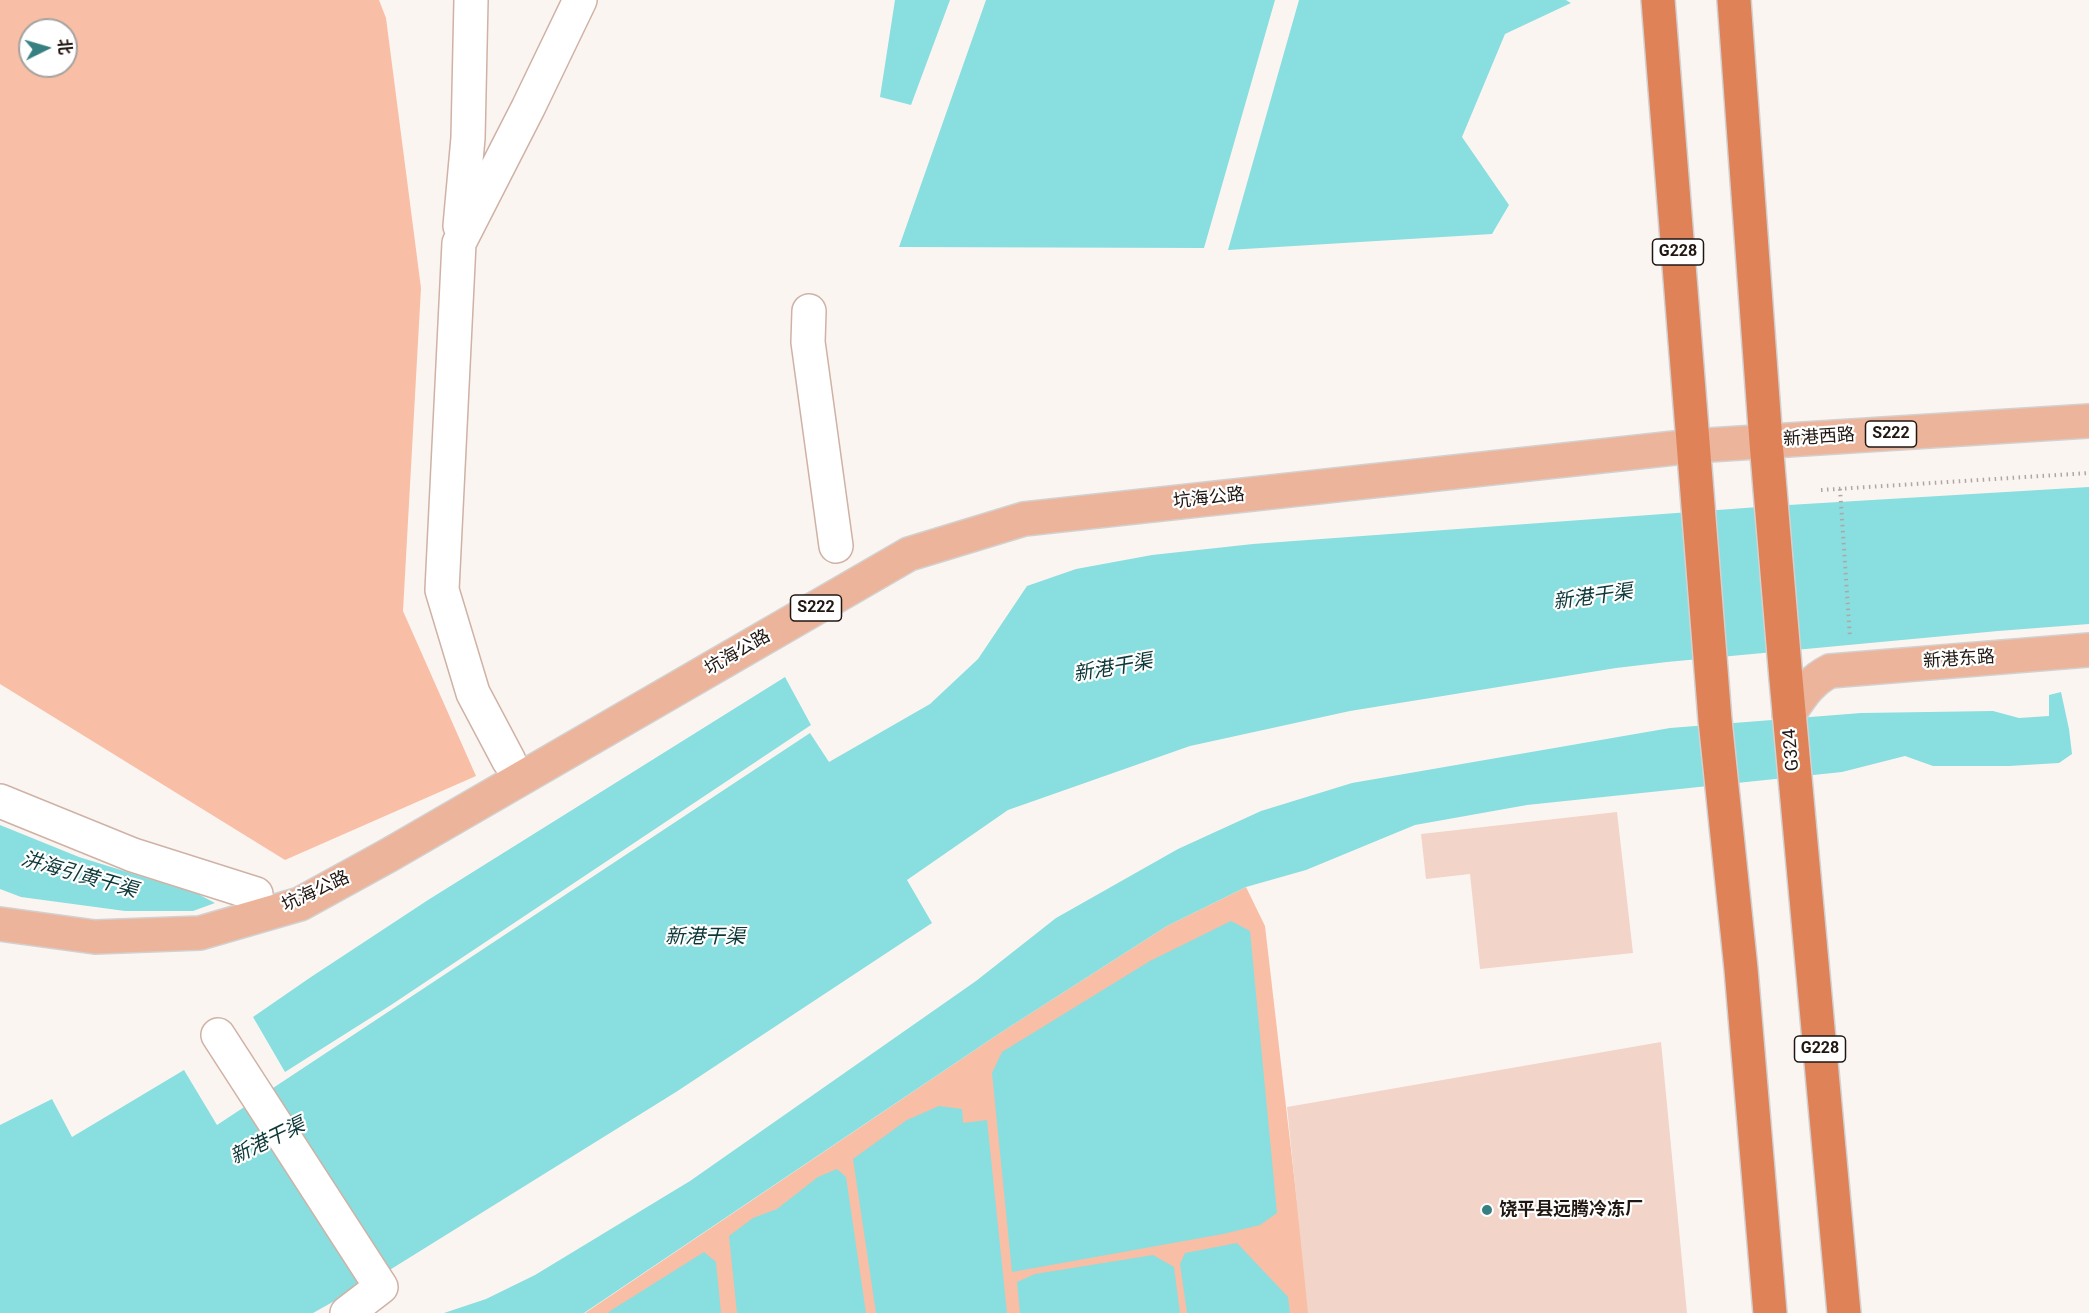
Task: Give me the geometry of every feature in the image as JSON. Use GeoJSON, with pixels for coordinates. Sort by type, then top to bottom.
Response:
{"type":"FeatureCollection","features":[{"type":"Feature","properties":{"kind":"highway","name":"G228"},"geometry":{"type":"LineString","coordinates":[[1658,0],[1712,686],[1741,969],[1770,1313]]}},
{"type":"Feature","properties":{"kind":"highway","name":"G324"},"geometry":{"type":"LineString","coordinates":[[1734,0],[1766,441],[1795,785]]}},
{"type":"Feature","properties":{"kind":"highway","name":"G228"},"geometry":{"type":"LineString","coordinates":[[1795,785],[1844,1313]]}},
{"type":"Feature","properties":{"kind":"main road","name":"新港西路"},"geometry":{"type":"LineString","coordinates":[[1693,446],[2089,421]]}},
{"type":"Feature","properties":{"kind":"main road","name":"坑海公路"},"geometry":{"type":"LineString","coordinates":[[0,924],[95,937],[200,933],[300,904],[389,855],[909,554],[1024,519],[1693,446]]}},
{"type":"Feature","properties":{"kind":"main road"},"geometry":{"type":"LineString","coordinates":[[1783,637],[1792,650],[1804,660],[1823,669],[1806,688],[1789,714]]}},
{"type":"Feature","properties":{"kind":"main road","name":"新港东路"},"geometry":{"type":"LineString","coordinates":[[1823,669],[2089,650]]}},
{"type":"Feature","properties":{"kind":"street"},"geometry":{"type":"LineString","coordinates":[[471,0],[468,138],[459,243],[442,590],[473,693],[509,761]]}},
{"type":"Feature","properties":{"kind":"street"},"geometry":{"type":"LineString","coordinates":[[459,243],[580,0]]}},
{"type":"Feature","properties":{"kind":"street"},"geometry":{"type":"LineString","coordinates":[[809,311],[808,342],[836,546]]}},
{"type":"Feature","properties":{"kind":"street"},"geometry":{"type":"LineString","coordinates":[[0,801],[133,855],[256,894]]}},
{"type":"Feature","properties":{"kind":"street"},"geometry":{"type":"LineString","coordinates":[[218,1035],[381,1287],[346,1313]]}},
{"type":"Feature","properties":{"kind":"path"},"geometry":{"type":"LineString","coordinates":[[1821,490],[2089,473]]}},
{"type":"Feature","properties":{"kind":"path"},"geometry":{"type":"LineString","coordinates":[[1840,489],[1850,641]]}},
{"type":"Feature","properties":{"kind":"shaded area"},"geometry":{"type":"Polygon","coordinates":[[[0,0],[379,0],[386,18],[421,288],[403,611],[476,776],[285,860],[0,684],[0,0]]]}},
{"type":"Feature","properties":{"kind":"shaded area"},"geometry":{"type":"Polygon","coordinates":[[[1246,887],[1265,926],[1310,1313],[585,1313],[1000,1033],[1167,926],[1246,887]]]}},
{"type":"Feature","properties":{"kind":"water"},"geometry":{"type":"Polygon","coordinates":[[[895,0],[950,0],[911,105],[880,97],[895,0]]]}},
{"type":"Feature","properties":{"kind":"water"},"geometry":{"type":"Polygon","coordinates":[[[986,0],[1275,0],[1204,248],[899,247],[986,0]]]}},
{"type":"Feature","properties":{"kind":"water"},"geometry":{"type":"Polygon","coordinates":[[[1299,0],[1566,0],[1571,3],[1505,34],[1462,137],[1509,205],[1492,234],[1228,250],[1299,0]]]}},
{"type":"Feature","properties":{"kind":"water","name":"新港干渠"},"geometry":{"type":"Polygon","coordinates":[[[2089,487],[2089,624],[1616,668],[1350,711],[1190,746],[1008,810],[907,880],[932,923],[676,1092],[388,1271],[313,1313],[0,1313],[0,1125],[52,1099],[72,1137],[184,1070],[217,1125],[810,733],[829,762],[930,704],[978,659],[1027,586],[1076,569],[1152,555],[1253,544],[1772,506],[2089,487]]]}},
{"type":"Feature","properties":{"kind":"water"},"geometry":{"type":"Polygon","coordinates":[[[785,677],[811,725],[391,1005],[285,1072],[253,1017],[428,900],[785,677]]]}},
{"type":"Feature","properties":{"kind":"water"},"geometry":{"type":"Polygon","coordinates":[[[2061,692],[2072,754],[2059,763],[2009,766],[1933,766],[1905,756],[1842,772],[1527,805],[1415,825],[1306,870],[1246,887],[1167,926],[1000,1033],[584,1313],[444,1313],[486,1299],[535,1275],[690,1181],[976,981],[1056,918],[1178,849],[1261,811],[1352,783],[1670,728],[1861,713],[1993,711],[2019,718],[2049,716],[2049,695],[2061,692]]]}},
{"type":"Feature","properties":{"kind":"water","name":"汫海引黄干渠"},"geometry":{"type":"Polygon","coordinates":[[[0,825],[79,857],[198,894],[215,903],[193,911],[125,911],[21,897],[0,889],[0,825]]]}},
{"type":"Feature","properties":{"kind":"water"},"geometry":{"type":"Polygon","coordinates":[[[1231,921],[1250,931],[1277,1213],[1260,1225],[1223,1234],[1012,1272],[992,1073],[1002,1052],[1150,961],[1231,921]]]}},
{"type":"Feature","properties":{"kind":"water"},"geometry":{"type":"Polygon","coordinates":[[[939,1106],[962,1109],[963,1123],[987,1120],[1007,1313],[876,1313],[853,1159],[907,1120],[939,1106]]]}},
{"type":"Feature","properties":{"kind":"water"},"geometry":{"type":"Polygon","coordinates":[[[837,1169],[846,1177],[866,1313],[737,1313],[729,1236],[753,1218],[777,1209],[818,1177],[837,1169]]]}},
{"type":"Feature","properties":{"kind":"water"},"geometry":{"type":"Polygon","coordinates":[[[1237,1243],[1288,1297],[1290,1313],[1187,1313],[1180,1264],[1185,1253],[1237,1243]]]}},
{"type":"Feature","properties":{"kind":"water"},"geometry":{"type":"Polygon","coordinates":[[[704,1252],[716,1262],[721,1313],[607,1313],[704,1252]]]}},
{"type":"Feature","properties":{"kind":"water"},"geometry":{"type":"Polygon","coordinates":[[[1153,1255],[1174,1267],[1180,1313],[1020,1313],[1017,1282],[1035,1274],[1153,1255]]]}},
{"type":"Feature","properties":{"kind":"building"},"geometry":{"type":"Polygon","coordinates":[[[1617,812],[1633,953],[1480,969],[1470,874],[1426,879],[1421,834],[1617,812]]]}},
{"type":"Feature","properties":{"kind":"building","name":"饶平县远腾冷冻厂"},"geometry":{"type":"Polygon","coordinates":[[[1661,1042],[1687,1313],[1308,1313],[1287,1107],[1661,1042]]]}},
{"type":"Feature","properties":{"kind":"place","name":"饶平县远腾冷冻厂"},"geometry":{"type":"Point","coordinates":[1487,1210]}}]}
